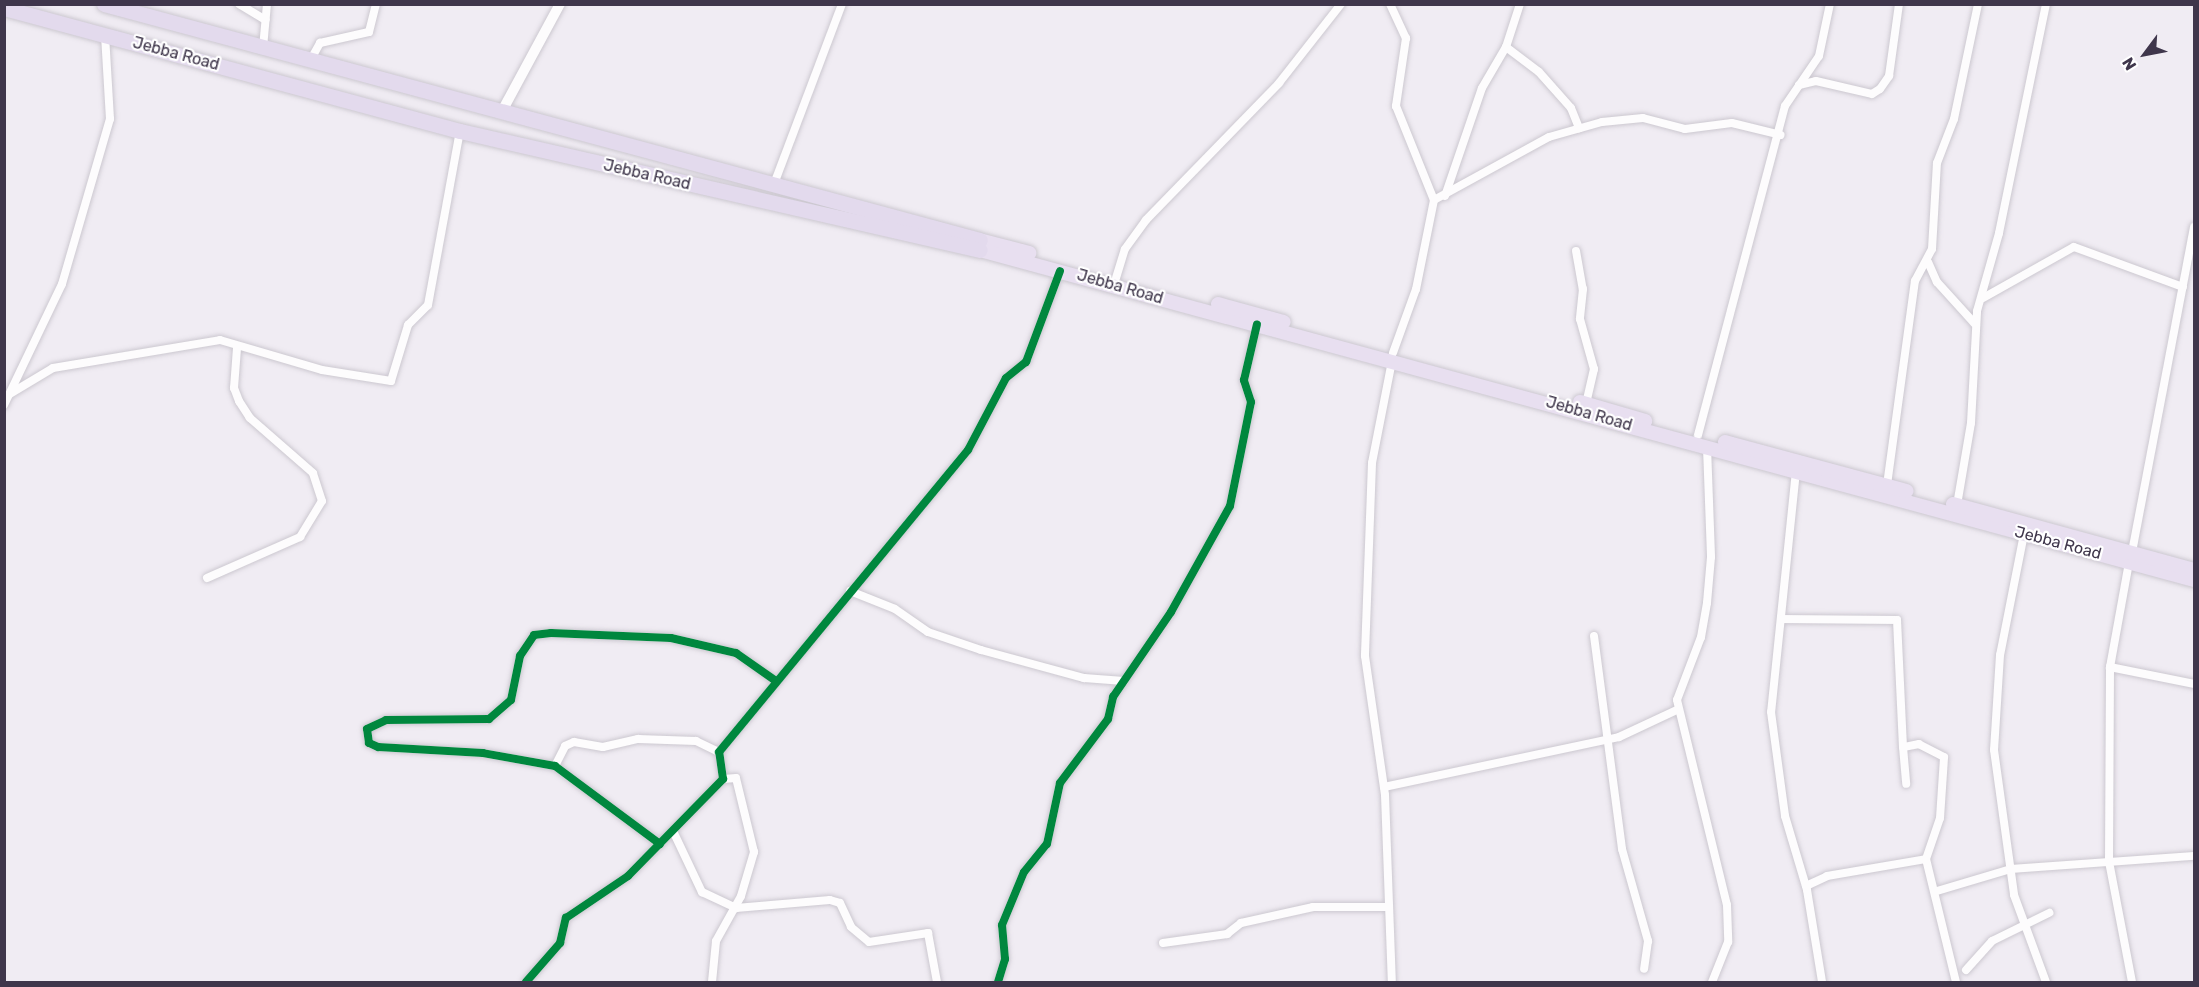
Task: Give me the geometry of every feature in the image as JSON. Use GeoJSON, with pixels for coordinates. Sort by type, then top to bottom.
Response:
{"type":"FeatureCollection","features":[{"type":"Feature","properties":{"kind":"highway","name":"Jebba Road"},"geometry":{"type":"LineString","coordinates":[[104,4],[501,113],[774,184],[1060,271],[1257,324],[1586,404],[1887,485],[2131,557],[2194,580]]}},
{"type":"Feature","properties":{"kind":"highway","name":"Jebba Road"},"geometry":{"type":"LineString","coordinates":[[4,8],[460,131],[982,246],[1116,278],[1707,447],[2024,534],[2194,570]]}},
{"type":"Feature","properties":{"kind":"street"},"geometry":{"type":"LineString","coordinates":[[239,4],[266,20]]}},
{"type":"Feature","properties":{"kind":"street"},"geometry":{"type":"LineString","coordinates":[[263,48],[267,4]]}},
{"type":"Feature","properties":{"kind":"street"},"geometry":{"type":"LineString","coordinates":[[310,61],[320,43],[369,32],[376,4]]}},
{"type":"Feature","properties":{"kind":"street"},"geometry":{"type":"LineString","coordinates":[[501,113],[560,4]]}},
{"type":"Feature","properties":{"kind":"street"},"geometry":{"type":"LineString","coordinates":[[774,184],[842,4]]}},
{"type":"Feature","properties":{"kind":"street"},"geometry":{"type":"LineString","coordinates":[[1390,4],[1406,38],[1396,106],[1434,200],[1416,289],[1392,357],[1372,463],[1365,656],[1384,787],[1387,907],[1392,982]]}},
{"type":"Feature","properties":{"kind":"street"},"geometry":{"type":"LineString","coordinates":[[1446,196],[1482,88],[1506,46],[1520,4]]}},
{"type":"Feature","properties":{"kind":"street"},"geometry":{"type":"LineString","coordinates":[[1698,435],[1781,135],[1785,106],[1820,56],[1830,4]]}},
{"type":"Feature","properties":{"kind":"street"},"geometry":{"type":"LineString","coordinates":[[1798,85],[1816,81],[1872,94],[1880,89],[1889,76],[1899,4]]}},
{"type":"Feature","properties":{"kind":"street"},"geometry":{"type":"LineString","coordinates":[[1887,485],[1915,281],[1928,262],[1940,182],[1937,163],[1954,119],[1978,4]]}},
{"type":"Feature","properties":{"kind":"street"},"geometry":{"type":"LineString","coordinates":[[1957,505],[1971,423],[1976,325],[2046,4]]}},
{"type":"Feature","properties":{"kind":"street"},"geometry":{"type":"LineString","coordinates":[[1116,278],[1125,249],[1146,220],[1279,82],[1339,6]]}},
{"type":"Feature","properties":{"kind":"street"},"geometry":{"type":"LineString","coordinates":[[4,405],[62,284],[110,119],[105,35]]}},
{"type":"Feature","properties":{"kind":"street"},"geometry":{"type":"LineString","coordinates":[[1506,46],[1539,72],[1571,108],[1579,129]]}},
{"type":"Feature","properties":{"kind":"street"},"geometry":{"type":"LineString","coordinates":[[1434,200],[1446,196],[1521,151],[1579,129],[1643,118],[1685,129],[1760,126],[1781,135]]}},
{"type":"Feature","properties":{"kind":"street"},"geometry":{"type":"LineString","coordinates":[[8,395],[53,368],[220,340],[237,348],[378,382],[391,381],[408,325],[428,305],[460,131]]}},
{"type":"Feature","properties":{"kind":"street"},"geometry":{"type":"LineString","coordinates":[[2132,982],[2109,861],[2110,667],[2194,227]]}},
{"type":"Feature","properties":{"kind":"street"},"geometry":{"type":"LineString","coordinates":[[1983,298],[2074,247],[2183,287]]}},
{"type":"Feature","properties":{"kind":"street"},"geometry":{"type":"LineString","coordinates":[[1576,251],[1583,289],[1580,319],[1594,369],[1586,404]]}},
{"type":"Feature","properties":{"kind":"street"},"geometry":{"type":"LineString","coordinates":[[1928,262],[1937,282],[1976,325]]}},
{"type":"Feature","properties":{"kind":"street"},"geometry":{"type":"LineString","coordinates":[[723,779],[719,752],[968,450],[1006,378],[1026,362],[1060,271]]}},
{"type":"Feature","properties":{"kind":"street"},"geometry":{"type":"LineString","coordinates":[[998,982],[1005,959],[1002,925],[1024,872],[1047,844],[1060,783],[1108,719],[1113,697],[1171,612],[1230,506],[1251,402],[1244,380],[1257,324]]}},
{"type":"Feature","properties":{"kind":"street"},"geometry":{"type":"LineString","coordinates":[[207,578],[300,537],[322,501],[313,472],[250,418],[239,401],[234,388],[237,348]]}},
{"type":"Feature","properties":{"kind":"street"},"geometry":{"type":"LineString","coordinates":[[1707,447],[1711,557],[1707,603],[1677,710],[1727,905],[1728,942],[1712,982]]}},
{"type":"Feature","properties":{"kind":"street"},"geometry":{"type":"LineString","coordinates":[[1796,471],[1784,547],[1782,619],[1771,712],[1775,760],[1806,886],[1822,982]]}},
{"type":"Feature","properties":{"kind":"street"},"geometry":{"type":"LineString","coordinates":[[2024,534],[2000,655],[1995,722],[2011,869],[2022,923],[2046,982]]}},
{"type":"Feature","properties":{"kind":"street"},"geometry":{"type":"LineString","coordinates":[[850,591],[895,609],[928,632],[991,653],[1084,678],[1124,681]]}},
{"type":"Feature","properties":{"kind":"street"},"geometry":{"type":"LineString","coordinates":[[1782,619],[1897,620],[1905,784]]}},
{"type":"Feature","properties":{"kind":"street"},"geometry":{"type":"LineString","coordinates":[[660,844],[555,766],[483,753],[378,747],[369,742],[368,729],[386,720],[489,719],[511,700],[520,656],[534,635],[551,633],[671,638],[736,653],[776,681]]}},
{"type":"Feature","properties":{"kind":"street"},"geometry":{"type":"LineString","coordinates":[[1594,636],[1611,740],[1622,849],[1647,941],[1644,969]]}},
{"type":"Feature","properties":{"kind":"street"},"geometry":{"type":"LineString","coordinates":[[2110,667],[2194,684]]}},
{"type":"Feature","properties":{"kind":"street"},"geometry":{"type":"LineString","coordinates":[[1384,787],[1611,740],[1677,710]]}},
{"type":"Feature","properties":{"kind":"street"},"geometry":{"type":"LineString","coordinates":[[555,766],[565,746],[574,742],[603,747],[638,739],[696,741],[719,752]]}},
{"type":"Feature","properties":{"kind":"street"},"geometry":{"type":"LineString","coordinates":[[1903,747],[1919,744],[1944,756],[1940,818],[1926,859],[1937,891],[1956,982]]}},
{"type":"Feature","properties":{"kind":"street"},"geometry":{"type":"LineString","coordinates":[[526,982],[560,943],[566,918],[628,876],[723,779],[736,778],[754,852],[736,908],[716,941],[712,982]]}},
{"type":"Feature","properties":{"kind":"street"},"geometry":{"type":"LineString","coordinates":[[673,831],[702,892],[736,908],[830,900],[840,903],[851,927],[869,942],[928,933],[937,982]]}},
{"type":"Feature","properties":{"kind":"street"},"geometry":{"type":"LineString","coordinates":[[1937,891],[2011,869],[2194,856]]}},
{"type":"Feature","properties":{"kind":"street"},"geometry":{"type":"LineString","coordinates":[[1806,886],[1827,876],[1926,859]]}},
{"type":"Feature","properties":{"kind":"street"},"geometry":{"type":"LineString","coordinates":[[1163,943],[1227,934],[1241,923],[1313,907],[1387,907]]}},
{"type":"Feature","properties":{"kind":"street"},"geometry":{"type":"LineString","coordinates":[[1966,969],[1992,941],[2022,923],[2049,913]]}},
{"type":"Feature","properties":{"kind":"cycle path"},"geometry":{"type":"LineString","coordinates":[[526,982],[560,943],[566,918],[628,876],[723,779],[719,752],[968,450],[1006,378],[1026,362],[1060,271]]}},
{"type":"Feature","properties":{"kind":"cycle path"},"geometry":{"type":"LineString","coordinates":[[998,982],[1005,959],[1002,925],[1024,872],[1047,844],[1060,783],[1108,719],[1113,697],[1171,612],[1230,506],[1251,402],[1244,380],[1257,324]]}},
{"type":"Feature","properties":{"kind":"cycle path"},"geometry":{"type":"LineString","coordinates":[[660,844],[555,766],[483,753],[378,747],[369,743],[367,729],[386,720],[489,719],[511,700],[520,656],[534,635],[551,633],[671,638],[736,653],[776,681]]}}]}
